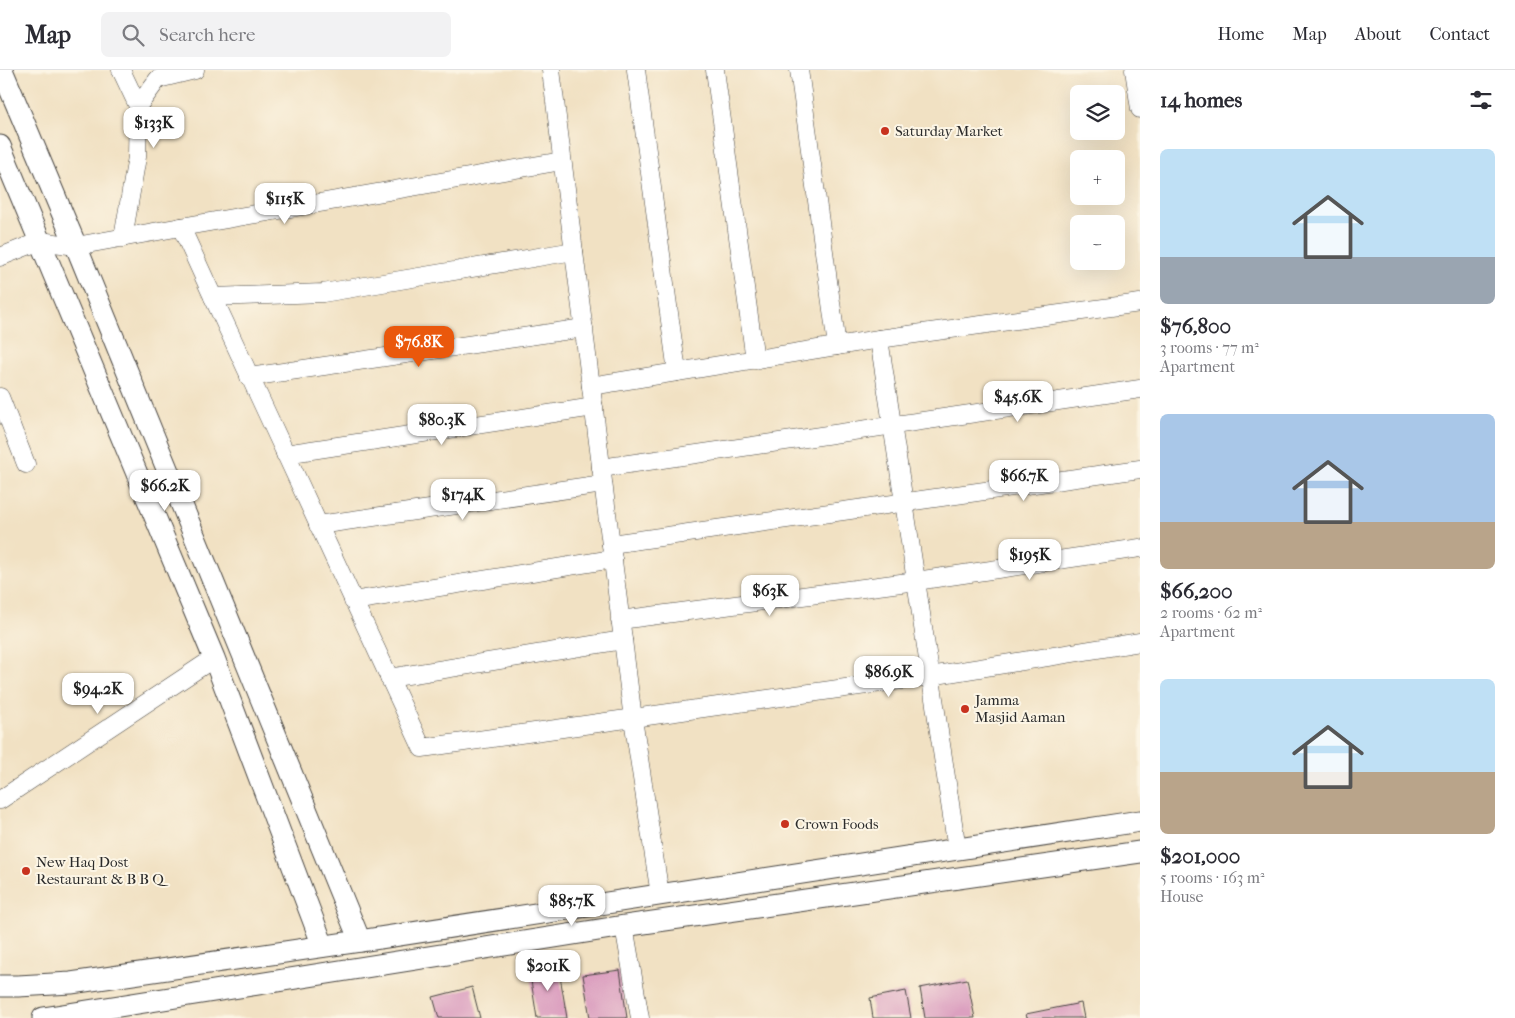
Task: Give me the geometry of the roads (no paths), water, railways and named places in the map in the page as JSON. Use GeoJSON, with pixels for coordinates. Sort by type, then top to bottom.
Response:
{"type":"FeatureCollection","features":[{"type":"Feature","properties":{"kind":"street"},"geometry":{"type":"LineString","coordinates":[[2,70],[76,246],[360,941]]}},
{"type":"Feature","properties":{"kind":"street"},"geometry":{"type":"LineString","coordinates":[[121,70],[138,106],[137,157],[123,238]]}},
{"type":"Feature","properties":{"kind":"street"},"geometry":{"type":"LineString","coordinates":[[138,106],[158,79],[195,70]]}},
{"type":"Feature","properties":{"kind":"street"},"geometry":{"type":"LineString","coordinates":[[551,70],[633,719],[660,895]]}},
{"type":"Feature","properties":{"kind":"street"},"geometry":{"type":"LineString","coordinates":[[636,70],[676,372]]}},
{"type":"Feature","properties":{"kind":"street"},"geometry":{"type":"LineString","coordinates":[[715,70],[755,360]]}},
{"type":"Feature","properties":{"kind":"street"},"geometry":{"type":"LineString","coordinates":[[798,70],[837,346]]}},
{"type":"Feature","properties":{"kind":"street"},"geometry":{"type":"LineString","coordinates":[[1134,70],[1139,98]]}},
{"type":"Feature","properties":{"kind":"street"},"geometry":{"type":"LineString","coordinates":[[0,146],[214,658],[322,946]]}},
{"type":"Feature","properties":{"kind":"street"},"geometry":{"type":"LineString","coordinates":[[0,257],[40,242],[76,246],[562,161]]}},
{"type":"Feature","properties":{"kind":"street"},"geometry":{"type":"LineString","coordinates":[[181,227],[422,748],[930,676],[1140,642]]}},
{"type":"Feature","properties":{"kind":"street"},"geometry":{"type":"LineString","coordinates":[[213,297],[323,293],[574,251]]}},
{"type":"Feature","properties":{"kind":"street"},"geometry":{"type":"LineString","coordinates":[[591,386],[878,339],[1140,303]]}},
{"type":"Feature","properties":{"kind":"street"},"geometry":{"type":"LineString","coordinates":[[249,377],[584,328]]}},
{"type":"Feature","properties":{"kind":"street"},"geometry":{"type":"LineString","coordinates":[[878,339],[957,849]]}},
{"type":"Feature","properties":{"kind":"street"},"geometry":{"type":"LineString","coordinates":[[318,525],[892,425],[1140,389]]}},
{"type":"Feature","properties":{"kind":"street"},"geometry":{"type":"LineString","coordinates":[[0,397],[26,464]]}},
{"type":"Feature","properties":{"kind":"street"},"geometry":{"type":"LineString","coordinates":[[285,454],[594,407]]}},
{"type":"Feature","properties":{"kind":"street"},"geometry":{"type":"LineString","coordinates":[[353,601],[612,551],[904,504],[1140,469]]}},
{"type":"Feature","properties":{"kind":"street"},"geometry":{"type":"LineString","coordinates":[[620,620],[916,582],[1140,548]]}},
{"type":"Feature","properties":{"kind":"street"},"geometry":{"type":"LineString","coordinates":[[389,678],[623,640]]}},
{"type":"Feature","properties":{"kind":"street"},"geometry":{"type":"LineString","coordinates":[[0,800],[214,658]]}},
{"type":"Feature","properties":{"kind":"street"},"geometry":{"type":"LineString","coordinates":[[0,986],[71,983],[360,941],[1140,821]]}},
{"type":"Feature","properties":{"kind":"street"},"geometry":{"type":"LineString","coordinates":[[43,1018],[624,926],[1140,852]]}},
{"type":"Feature","properties":{"kind":"street"},"geometry":{"type":"LineString","coordinates":[[624,926],[640,1018]]}},
{"type":"Feature","properties":{"kind":"place","name":"Saturday Market"},"geometry":{"type":"Point","coordinates":[885,131]}},
{"type":"Feature","properties":{"kind":"place","name":"Jamma Masjid Aaman"},"geometry":{"type":"Point","coordinates":[965,709]}},
{"type":"Feature","properties":{"kind":"place","name":"Crown Foods"},"geometry":{"type":"Point","coordinates":[785,824]}},
{"type":"Feature","properties":{"kind":"place","name":"New Haq Dost Restaurant & B B Q"},"geometry":{"type":"Point","coordinates":[26,871]}}]}
